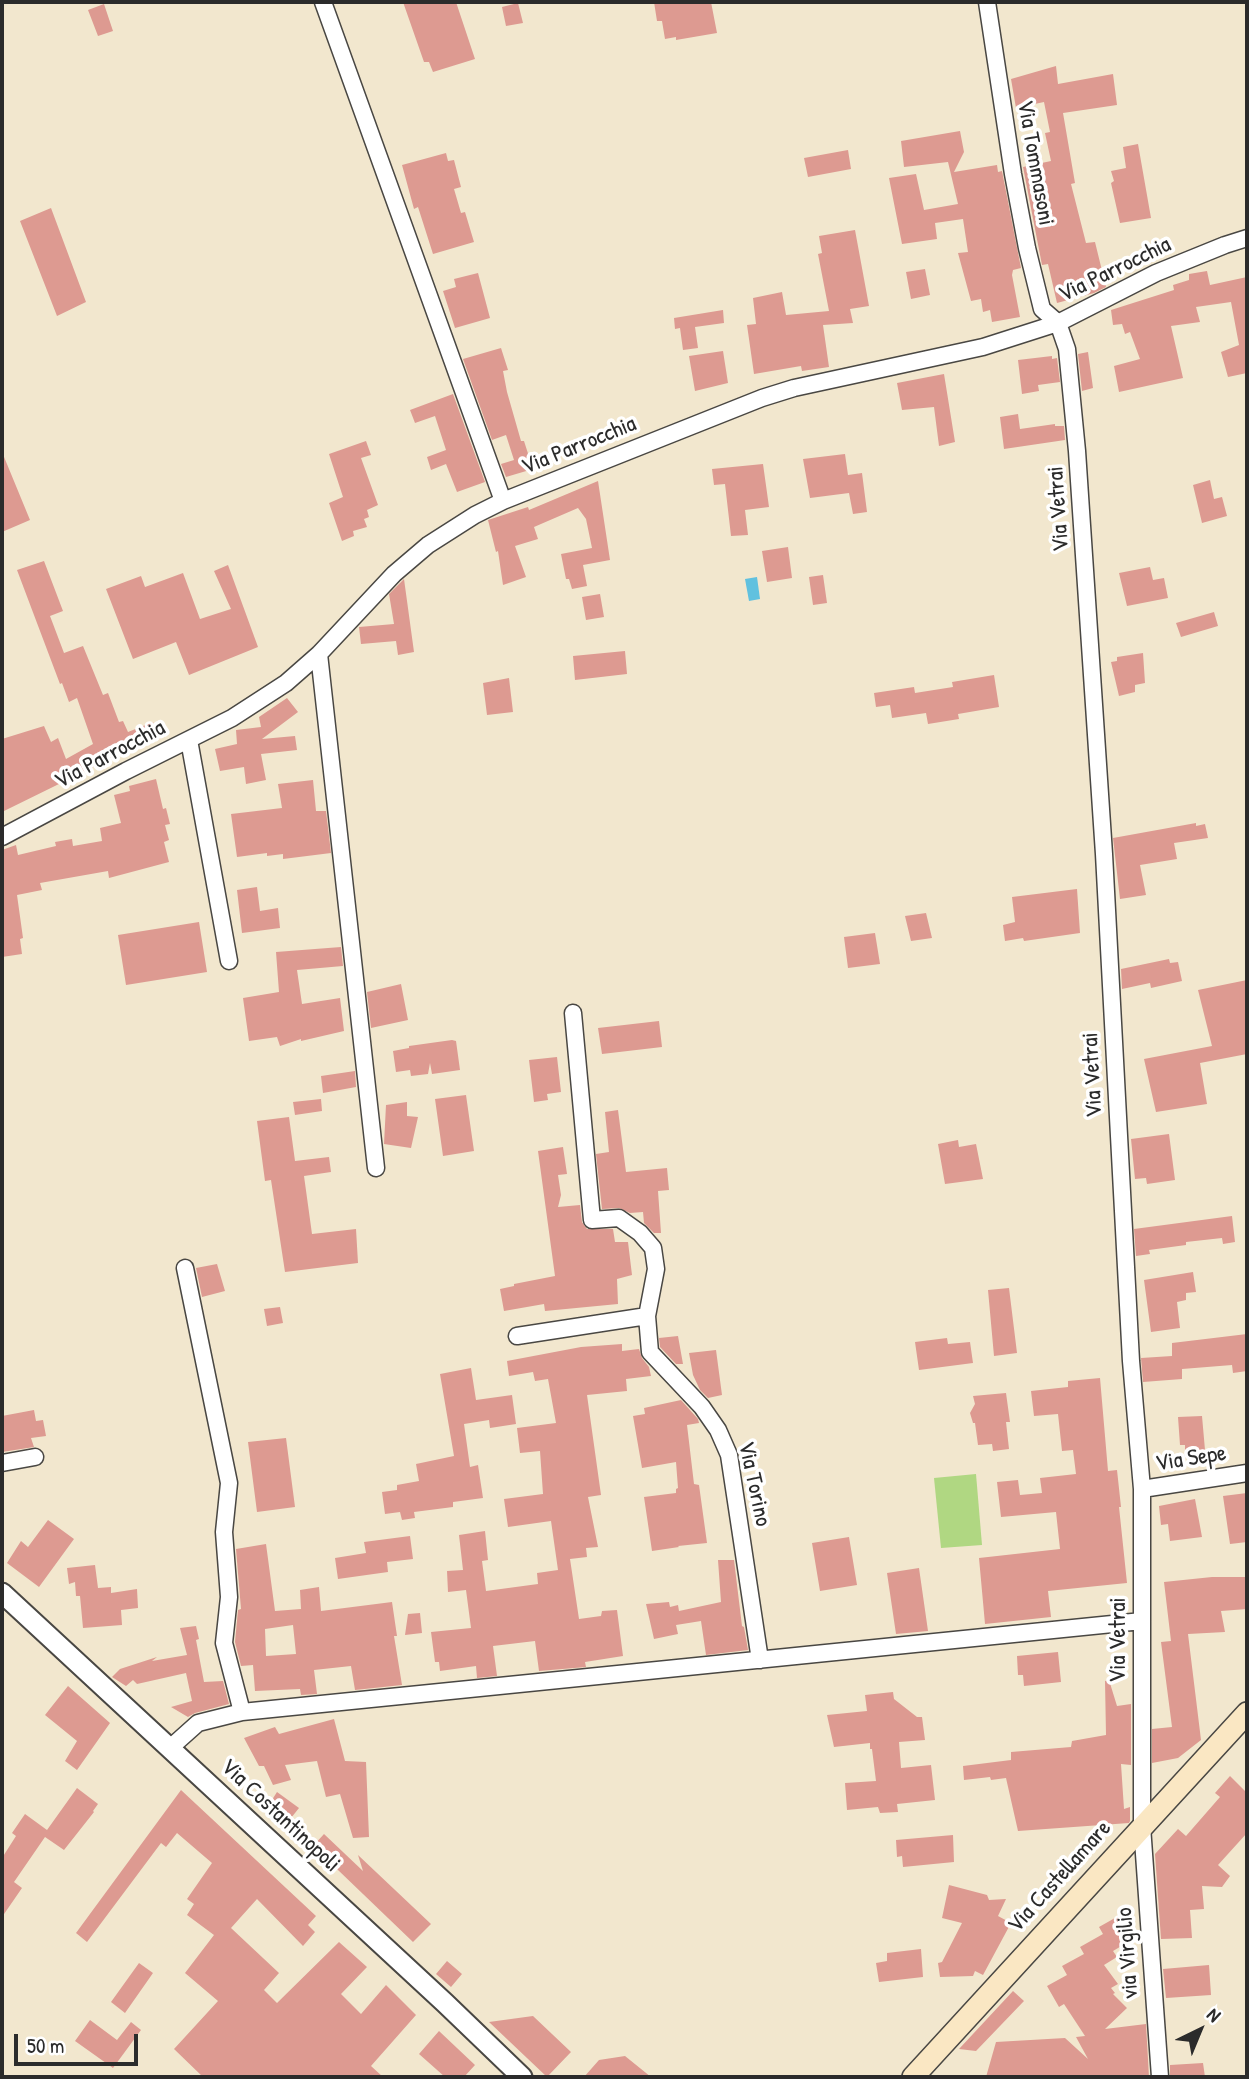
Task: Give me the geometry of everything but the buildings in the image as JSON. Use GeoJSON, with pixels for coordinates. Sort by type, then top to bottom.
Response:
{"type":"FeatureCollection","features":[{"type":"Feature","properties":{"kind":"main road","name":"Via Castellamare"},"geometry":{"type":"LineString","coordinates":[[913,2077],[1247,1713]]}},
{"type":"Feature","properties":{"kind":"street"},"geometry":{"type":"LineString","coordinates":[[323,2],[503,501]]}},
{"type":"Feature","properties":{"kind":"street","name":"Via Tommasoni"},"geometry":{"type":"LineString","coordinates":[[987,2],[1027,248],[1042,309],[1058,323]]}},
{"type":"Feature","properties":{"kind":"street","name":"Via Parrocchia"},"geometry":{"type":"LineString","coordinates":[[2,837],[232,718],[286,683],[319,654],[394,574],[428,545],[475,514],[762,398],[794,388],[983,347],[1058,323],[1156,273],[1247,238]]}},
{"type":"Feature","properties":{"kind":"street","name":"Via Vetrai"},"geometry":{"type":"LineString","coordinates":[[1058,323],[1067,349],[1084,546],[1104,854],[1131,1362],[1142,1489],[1142,1826]]}},
{"type":"Feature","properties":{"kind":"street"},"geometry":{"type":"LineString","coordinates":[[319,654],[376,1168]]}},
{"type":"Feature","properties":{"kind":"street"},"geometry":{"type":"LineString","coordinates":[[189,740],[229,961]]}},
{"type":"Feature","properties":{"kind":"street","name":"Via Torino"},"geometry":{"type":"LineString","coordinates":[[573,1013],[592,1220],[619,1218],[640,1233],[653,1248],[656,1269],[647,1316],[650,1352],[702,1407],[718,1430],[729,1455],[760,1660]]}},
{"type":"Feature","properties":{"kind":"street"},"geometry":{"type":"LineString","coordinates":[[185,1268],[229,1483],[224,1532],[229,1597],[224,1643],[242,1712]]}},
{"type":"Feature","properties":{"kind":"street"},"geometry":{"type":"LineString","coordinates":[[517,1336],[647,1316]]}},
{"type":"Feature","properties":{"kind":"street"},"geometry":{"type":"LineString","coordinates":[[2,1463],[35,1457]]}},
{"type":"Feature","properties":{"kind":"street","name":"Via Sepe"},"geometry":{"type":"LineString","coordinates":[[1142,1489],[1247,1473]]}},
{"type":"Feature","properties":{"kind":"street","name":"Via Costantinopoli"},"geometry":{"type":"LineString","coordinates":[[2,1593],[446,2003],[522,2077]]}},
{"type":"Feature","properties":{"kind":"street"},"geometry":{"type":"LineString","coordinates":[[170,1748],[198,1723],[242,1712],[1142,1621]]}},
{"type":"Feature","properties":{"kind":"street","name":"via Virgilio"},"geometry":{"type":"LineString","coordinates":[[1142,1826],[1160,2077]]}},
{"type":"Feature","properties":{"kind":"green space"},"geometry":{"type":"Polygon","coordinates":[[[976,1474],[982,1545],[941,1548],[934,1478],[976,1474]]]}},
{"type":"Feature","properties":{"kind":"water"},"geometry":{"type":"Polygon","coordinates":[[[757,577],[760,599],[749,601],[745,579],[757,577]]]}}]}
